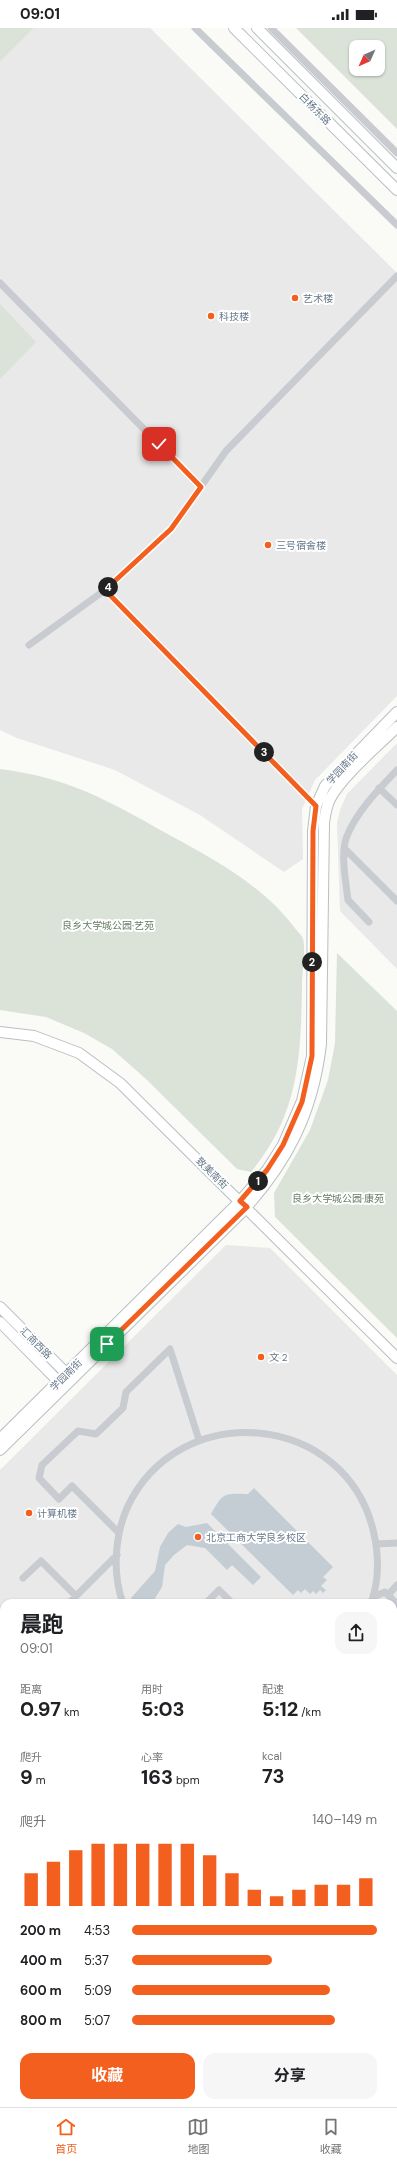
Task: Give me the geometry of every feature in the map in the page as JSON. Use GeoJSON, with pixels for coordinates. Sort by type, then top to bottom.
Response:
{"type":"FeatureCollection","features":[{"type":"Feature","properties":{"kind":"street"},"geometry":{"type":"LineString","coordinates":[[196,28],[397,225]]}},
{"type":"Feature","properties":{"kind":"street","name":"白杨东路"},"geometry":{"type":"LineString","coordinates":[[234,28],[397,190]]}},
{"type":"Feature","properties":{"kind":"street","name":"白杨东路"},"geometry":{"type":"LineString","coordinates":[[257,28],[397,168]]}},
{"type":"Feature","properties":{"kind":"street"},"geometry":{"type":"LineString","coordinates":[[271,28],[397,153]]}},
{"type":"Feature","properties":{"kind":"street"},"geometry":{"type":"LineString","coordinates":[[30,645],[105,590],[171,529],[226,451],[397,276]]}},
{"type":"Feature","properties":{"kind":"street"},"geometry":{"type":"LineString","coordinates":[[0,283],[201,487]]}},
{"type":"Feature","properties":{"kind":"street"},"geometry":{"type":"LineString","coordinates":[[105,590],[321,808]]}},
{"type":"Feature","properties":{"kind":"street","name":"学园南街"},"geometry":{"type":"LineString","coordinates":[[0,1450],[62,1384],[243,1204],[259,1194],[290,1148],[308,1108],[316,1076],[321,1044],[323,1012],[324,823],[321,808],[325,786],[397,712]]}},
{"type":"Feature","properties":{"kind":"street","name":"学园南街"},"geometry":{"type":"LineString","coordinates":[[321,808],[346,778],[397,727]]}},
{"type":"Feature","properties":{"kind":"street"},"geometry":{"type":"LineString","coordinates":[[369,922],[348,900],[345,849],[347,836],[368,802],[379,788],[397,770]]}},
{"type":"Feature","properties":{"kind":"street"},"geometry":{"type":"LineString","coordinates":[[379,788],[397,805]]}},
{"type":"Feature","properties":{"kind":"street"},"geometry":{"type":"LineString","coordinates":[[345,849],[397,901]]}},
{"type":"Feature","properties":{"kind":"street","name":"致美南街"},"geometry":{"type":"LineString","coordinates":[[0,1032],[34,1036],[79,1053],[120,1083],[397,1358]]}},
{"type":"Feature","properties":{"kind":"street","name":"汇商西路"},"geometry":{"type":"LineString","coordinates":[[0,1307],[70,1376]]}},
{"type":"Feature","properties":{"kind":"street","name":"汇商西路"},"geometry":{"type":"LineString","coordinates":[[0,1322],[62,1384]]}},
{"type":"Feature","properties":{"kind":"street"},"geometry":{"type":"LineString","coordinates":[[119,1533],[72,1486],[59,1499],[39,1478],[42,1465],[78,1431],[96,1434],[123,1408],[126,1392],[170,1349],[199,1440]]}},
{"type":"Feature","properties":{"kind":"street","name":"学园南街"},"geometry":{"type":"LineString","coordinates":[[0,1438],[62,1384]]}},
{"type":"Feature","properties":{"kind":"street"},"geometry":{"type":"LineString","coordinates":[[122,1599],[117,1577],[119,1533],[127,1509],[143,1482],[158,1466],[176,1452],[199,1440],[227,1433],[264,1432],[294,1441],[316,1451],[345,1475],[356,1490],[370,1518],[376,1544],[378,1560],[372,1599]]}},
{"type":"Feature","properties":{"kind":"street"},"geometry":{"type":"LineString","coordinates":[[376,1544],[397,1543]]}},
{"type":"Feature","properties":{"kind":"street"},"geometry":{"type":"LineString","coordinates":[[73,1599],[117,1555]]}},
{"type":"Feature","properties":{"kind":"street"},"geometry":{"type":"LineString","coordinates":[[23,1578],[41,1561],[76,1596]]}},
{"type":"Feature","properties":{"kind":"street"},"geometry":{"type":"LineString","coordinates":[[388,1595],[397,1585]]}},
{"type":"Feature","properties":{"kind":"street"},"geometry":{"type":"LineString","coordinates":[[210,1599],[219,1590],[228,1599]]}},
{"type":"Feature","properties":{"kind":"street"},"geometry":{"type":"LineString","coordinates":[[374,1599],[385,1592],[392,1599]]}},
{"type":"Feature","properties":{"kind":"shaded area"},"geometry":{"type":"Polygon","coordinates":[[[34,28],[150,28],[397,273],[397,696],[315,780],[302,809],[303,859],[284,872],[200,815],[115,770],[17,738],[0,730],[0,62],[34,28]]]}},
{"type":"Feature","properties":{"kind":"shaded area"},"geometry":{"type":"Polygon","coordinates":[[[397,743],[397,969],[340,911],[337,823],[340,810],[347,794],[397,743]]]}},
{"type":"Feature","properties":{"kind":"shaded area","name":"北京工商大学良乡校区"},"geometry":{"type":"Polygon","coordinates":[[[226,1245],[270,1248],[397,1375],[397,1599],[0,1599],[0,1470],[226,1245]]]}},
{"type":"Feature","properties":{"kind":"shaded area"},"geometry":{"type":"Polygon","coordinates":[[[254,1488],[333,1567],[323,1577],[327,1580],[321,1586],[326,1590],[323,1593],[320,1590],[316,1594],[313,1591],[310,1594],[305,1589],[301,1593],[298,1590],[293,1595],[211,1514],[221,1498],[228,1494],[248,1494],[254,1488]]]}},
{"type":"Feature","properties":{"kind":"shaded area"},"geometry":{"type":"Polygon","coordinates":[[[207,1523],[261,1577],[253,1585],[232,1565],[227,1570],[205,1548],[187,1545],[174,1555],[165,1565],[162,1587],[154,1599],[131,1599],[155,1571],[160,1547],[168,1533],[178,1524],[186,1527],[207,1523]]]}},
{"type":"Feature","properties":{"kind":"green space"},"geometry":{"type":"Polygon","coordinates":[[[0,28],[34,28],[0,62],[0,28]]]}},
{"type":"Feature","properties":{"kind":"green space"},"geometry":{"type":"Polygon","coordinates":[[[296,28],[397,28],[397,129],[296,28]]]}},
{"type":"Feature","properties":{"kind":"green space"},"geometry":{"type":"Polygon","coordinates":[[[0,304],[36,342],[0,379],[0,304]]]}},
{"type":"Feature","properties":{"kind":"green space","name":"良乡大学城公园·艺苑"},"geometry":{"type":"Polygon","coordinates":[[[0,769],[25,773],[61,782],[85,791],[145,821],[206,855],[254,887],[268,899],[282,912],[303,939],[304,949],[300,1036],[294,1084],[288,1106],[279,1128],[267,1150],[251,1172],[237,1169],[146,1079],[112,1049],[84,1033],[46,1017],[0,1010],[0,769]]]}},
{"type":"Feature","properties":{"kind":"green space","name":"良乡大学城公园·康苑"},"geometry":{"type":"Polygon","coordinates":[[[337,953],[397,1011],[397,1338],[275,1217],[274,1193],[310,1130],[328,1080],[335,1043],[337,953]]]}},
{"type":"Feature","properties":{"kind":"place","name":"艺术楼"},"geometry":{"type":"Point","coordinates":[295,298]}},
{"type":"Feature","properties":{"kind":"place","name":"科技楼"},"geometry":{"type":"Point","coordinates":[211,316]}},
{"type":"Feature","properties":{"kind":"place","name":"三号宿舍楼"},"geometry":{"type":"Point","coordinates":[268,545]}},
{"type":"Feature","properties":{"kind":"place","name":"文 2"},"geometry":{"type":"Point","coordinates":[261,1357]}},
{"type":"Feature","properties":{"kind":"place","name":"计算机楼"},"geometry":{"type":"Point","coordinates":[29,1513]}},
{"type":"Feature","properties":{"kind":"place","name":"北京工商大学良乡校区"},"geometry":{"type":"Point","coordinates":[198,1537]}},
{"type":"Feature","properties":{"kind":"route"},"geometry":{"type":"LineString","coordinates":[[107,1344],[247,1207],[240,1201],[267,1170],[283,1145],[302,1102],[312,1056],[313,831],[316,806],[308,796],[105,590],[171,529],[201,487],[159,444]]}}]}
